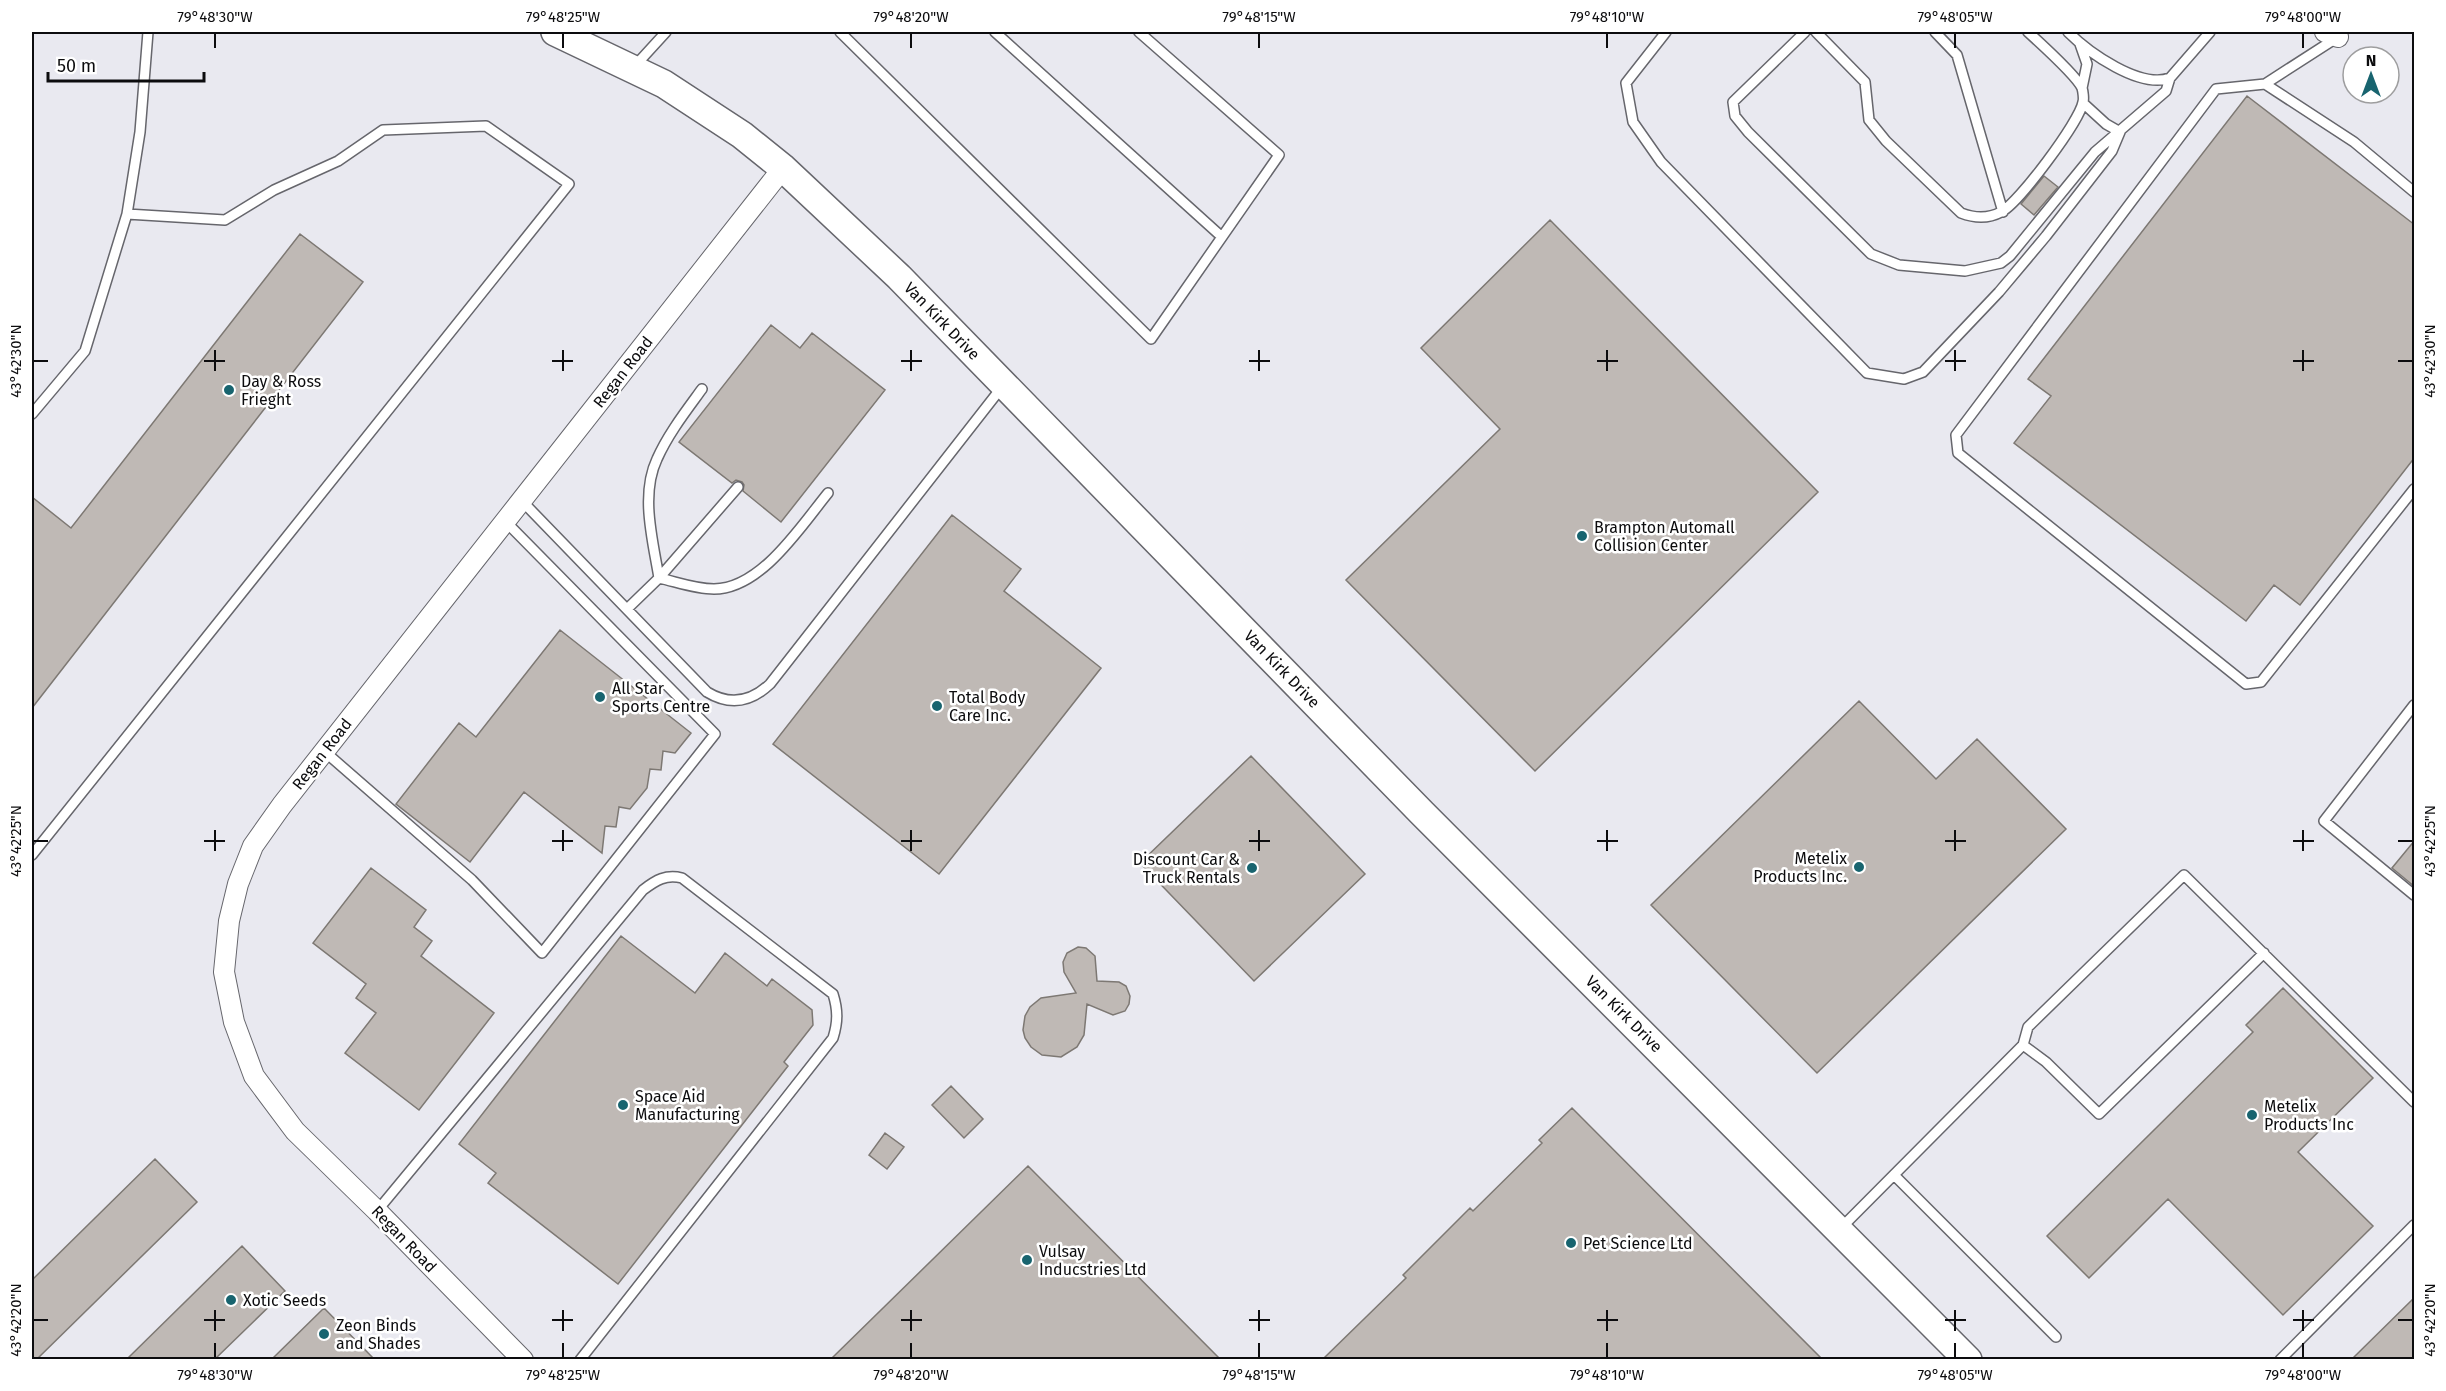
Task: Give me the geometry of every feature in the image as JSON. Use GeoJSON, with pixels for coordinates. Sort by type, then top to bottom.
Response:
{"type":"FeatureCollection","features":[{"type":"Feature","properties":{"kind":"street","name":"Van Kirk Drive"},"geometry":{"type":"LineString","coordinates":[[555,32],[664,84],[742,135],[783,168],[899,277],[1422,813],[1968,1359]]}},
{"type":"Feature","properties":{"kind":"street","name":"Regan Road"},"geometry":{"type":"LineString","coordinates":[[523,1359],[295,1131],[254,1076],[234,1022],[224,972],[229,921],[238,884],[253,846],[282,805],[783,168]]}},
{"type":"Feature","properties":{"kind":"lane"},"geometry":{"type":"LineString","coordinates":[[32,414],[85,351],[127,214],[140,132],[148,32]]}},
{"type":"Feature","properties":{"kind":"lane"},"geometry":{"type":"LineString","coordinates":[[632,68],[666,32]]}},
{"type":"Feature","properties":{"kind":"lane"},"geometry":{"type":"LineString","coordinates":[[840,32],[1151,339],[1279,155],[1139,32]]}},
{"type":"Feature","properties":{"kind":"lane"},"geometry":{"type":"LineString","coordinates":[[995,32],[1222,237]]}},
{"type":"Feature","properties":{"kind":"lane"},"geometry":{"type":"LineString","coordinates":[[1666,32],[1626,83],[1633,122],[1661,162],[1867,373],[1904,379],[1923,372],[2012,276],[2112,151],[2120,132]]}},
{"type":"Feature","properties":{"kind":"lane"},"geometry":{"type":"LineString","coordinates":[[1805,32],[1733,102],[1735,116],[1748,132],[1871,254],[1899,265],[1965,271],[2001,262],[2010,256],[2095,152],[2166,91],[2170,78],[2210,32]]}},
{"type":"Feature","properties":{"kind":"lane"},"geometry":{"type":"LineString","coordinates":[[1816,32],[1865,82],[1869,120],[1886,141],[1961,213],[1971,217],[2002,212],[2016,201],[2060,143],[2083,103],[2082,88],[2087,64],[2080,44]]}},
{"type":"Feature","properties":{"kind":"lane"},"geometry":{"type":"LineString","coordinates":[[1935,32],[1957,55],[2002,212]]}},
{"type":"Feature","properties":{"kind":"lane"},"geometry":{"type":"LineString","coordinates":[[2028,32],[2082,88]]}},
{"type":"Feature","properties":{"kind":"lane"},"geometry":{"type":"LineString","coordinates":[[2068,32],[2080,44],[2126,73],[2160,82],[2170,78]]}},
{"type":"Feature","properties":{"kind":"lane"},"geometry":{"type":"LineString","coordinates":[[2331,34],[2265,84],[2216,90],[1956,435],[1958,453],[2246,684],[2261,682],[2415,489]]}},
{"type":"Feature","properties":{"kind":"lane"},"geometry":{"type":"LineString","coordinates":[[2265,84],[2354,142],[2415,192]]}},
{"type":"Feature","properties":{"kind":"lane"},"geometry":{"type":"LineString","coordinates":[[2083,103],[2106,124],[2120,132]]}},
{"type":"Feature","properties":{"kind":"lane"},"geometry":{"type":"LineString","coordinates":[[32,855],[569,184],[486,126],[383,130],[338,161],[274,190],[225,220],[127,214]]}},
{"type":"Feature","properties":{"kind":"lane"},"geometry":{"type":"LineString","coordinates":[[521,500],[707,692],[718,699],[748,700],[770,684],[1004,384]]}},
{"type":"Feature","properties":{"kind":"lane"},"geometry":{"type":"LineString","coordinates":[[659,578],[650,511],[649,489],[652,473],[670,435],[702,389]]}},
{"type":"Feature","properties":{"kind":"lane"},"geometry":{"type":"LineString","coordinates":[[627,609],[659,578],[738,488]]}},
{"type":"Feature","properties":{"kind":"lane"},"geometry":{"type":"LineString","coordinates":[[659,578],[714,589],[741,583],[767,564],[784,547],[828,493]]}},
{"type":"Feature","properties":{"kind":"lane"},"geometry":{"type":"LineString","coordinates":[[324,751],[472,880],[542,953],[715,734],[505,521]]}},
{"type":"Feature","properties":{"kind":"lane"},"geometry":{"type":"LineString","coordinates":[[2415,705],[2324,821],[2415,895]]}},
{"type":"Feature","properties":{"kind":"lane"},"geometry":{"type":"LineString","coordinates":[[377,1211],[643,890],[671,875],[682,878],[833,994],[837,1008],[837,1025],[833,1038],[580,1359]]}},
{"type":"Feature","properties":{"kind":"lane"},"geometry":{"type":"LineString","coordinates":[[1839,1230],[2023,1045],[2028,1027],[2184,875],[2415,1102]]}},
{"type":"Feature","properties":{"kind":"lane"},"geometry":{"type":"LineString","coordinates":[[2023,1045],[2046,1062],[2099,1114],[2264,953]]}},
{"type":"Feature","properties":{"kind":"lane"},"geometry":{"type":"LineString","coordinates":[[1894,1176],[2056,1337]]}},
{"type":"Feature","properties":{"kind":"lane"},"geometry":{"type":"LineString","coordinates":[[2280,1359],[2415,1225]]}},
{"type":"Feature","properties":{"kind":"building"},"geometry":{"type":"Polygon","coordinates":[[[2247,96],[2415,225],[2415,457],[2300,605],[2274,585],[2246,621],[2014,443],[2051,396],[2028,379],[2247,96]]]}},
{"type":"Feature","properties":{"kind":"building"},"geometry":{"type":"Polygon","coordinates":[[[2044,176],[2058,187],[2034,215],[2021,204],[2044,176]]]}},
{"type":"Feature","properties":{"kind":"building","name":"Brampton Automall Collision Center"},"geometry":{"type":"Polygon","coordinates":[[[1550,220],[1818,492],[1535,771],[1346,580],[1500,429],[1421,348],[1550,220]]]}},
{"type":"Feature","properties":{"kind":"building","name":"Day & Ross Frieght"},"geometry":{"type":"Polygon","coordinates":[[[300,234],[363,282],[32,708],[32,497],[71,528],[300,234]]]}},
{"type":"Feature","properties":{"kind":"building"},"geometry":{"type":"Polygon","coordinates":[[[771,325],[800,348],[812,333],[885,390],[781,522],[743,491],[742,482],[736,480],[732,483],[679,442],[771,325]]]}},
{"type":"Feature","properties":{"kind":"building","name":"Total Body Care Inc."},"geometry":{"type":"Polygon","coordinates":[[[952,515],[1021,569],[1004,591],[1101,668],[939,874],[773,744],[952,515]]]}},
{"type":"Feature","properties":{"kind":"building"},"geometry":{"type":"Polygon","coordinates":[[[560,630],[691,733],[675,753],[663,751],[661,770],[650,769],[647,788],[630,809],[619,807],[616,827],[605,826],[602,853],[524,792],[470,862],[396,804],[459,723],[476,737],[560,630]]]}},
{"type":"Feature","properties":{"kind":"building","name":"Metelix Products Inc."},"geometry":{"type":"Polygon","coordinates":[[[1859,701],[1936,779],[1977,739],[2066,829],[1817,1073],[1651,905],[1859,701]]]}},
{"type":"Feature","properties":{"kind":"building","name":"Discount Car & Truck Rentals"},"geometry":{"type":"Polygon","coordinates":[[[1251,756],[1365,874],[1254,981],[1140,863],[1251,756]]]}},
{"type":"Feature","properties":{"kind":"building"},"geometry":{"type":"Polygon","coordinates":[[[2415,840],[2415,887],[2392,868],[2415,840]]]}},
{"type":"Feature","properties":{"kind":"building"},"geometry":{"type":"Polygon","coordinates":[[[371,868],[426,910],[414,927],[432,941],[421,956],[494,1013],[419,1110],[345,1053],[376,1013],[356,998],[366,984],[313,943],[371,868]]]}},
{"type":"Feature","properties":{"kind":"building","name":"Space Aid Manufacturing"},"geometry":{"type":"Polygon","coordinates":[[[621,936],[695,993],[725,953],[767,986],[772,979],[812,1010],[813,1025],[784,1062],[788,1066],[618,1284],[488,1183],[496,1173],[459,1144],[621,936]]]}},
{"type":"Feature","properties":{"kind":"building"},"geometry":{"type":"Polygon","coordinates":[[[1078,947],[1086,948],[1095,956],[1097,981],[1119,982],[1126,986],[1130,996],[1129,1004],[1125,1011],[1113,1015],[1087,1004],[1084,1035],[1077,1047],[1061,1057],[1042,1055],[1031,1047],[1025,1038],[1023,1030],[1025,1016],[1030,1007],[1041,998],[1076,993],[1064,972],[1063,962],[1067,953],[1078,947]]]}},
{"type":"Feature","properties":{"kind":"building","name":"Metelix Products Inc"},"geometry":{"type":"Polygon","coordinates":[[[2283,988],[2373,1078],[2298,1152],[2373,1226],[2283,1315],[2168,1199],[2089,1278],[2047,1236],[2253,1032],[2246,1025],[2283,988]]]}},
{"type":"Feature","properties":{"kind":"building"},"geometry":{"type":"Polygon","coordinates":[[[951,1086],[983,1119],[964,1138],[932,1105],[951,1086]]]}},
{"type":"Feature","properties":{"kind":"building","name":"Pet Science Ltd"},"geometry":{"type":"Polygon","coordinates":[[[1572,1108],[1822,1359],[1323,1359],[1406,1278],[1403,1275],[1470,1208],[1473,1211],[1542,1143],[1539,1140],[1572,1108]]]}},
{"type":"Feature","properties":{"kind":"building"},"geometry":{"type":"Polygon","coordinates":[[[885,1133],[904,1147],[887,1169],[869,1155],[885,1133]]]}},
{"type":"Feature","properties":{"kind":"building"},"geometry":{"type":"Polygon","coordinates":[[[155,1159],[197,1202],[37,1359],[32,1359],[32,1280],[155,1159]]]}},
{"type":"Feature","properties":{"kind":"building","name":"Vulsay Inducstries Ltd"},"geometry":{"type":"Polygon","coordinates":[[[1028,1166],[1220,1359],[831,1359],[1028,1166]]]}},
{"type":"Feature","properties":{"kind":"building","name":"Xotic Seeds"},"geometry":{"type":"Polygon","coordinates":[[[242,1246],[285,1291],[215,1359],[127,1359],[242,1246]]]}},
{"type":"Feature","properties":{"kind":"building"},"geometry":{"type":"Polygon","coordinates":[[[2415,1297],[2415,1359],[2352,1359],[2415,1297]]]}},
{"type":"Feature","properties":{"kind":"building","name":"Zeon Binds and Shades"},"geometry":{"type":"Polygon","coordinates":[[[324,1308],[374,1359],[272,1359],[324,1308]]]}},
{"type":"Feature","properties":{"kind":"place","name":"Day & Ross Frieght"},"geometry":{"type":"Point","coordinates":[229,390]}},
{"type":"Feature","properties":{"kind":"place","name":"Brampton Automall Collision Center"},"geometry":{"type":"Point","coordinates":[1582,536]}},
{"type":"Feature","properties":{"kind":"place","name":"All Star Sports Centre"},"geometry":{"type":"Point","coordinates":[600,697]}},
{"type":"Feature","properties":{"kind":"place","name":"Total Body Care Inc."},"geometry":{"type":"Point","coordinates":[937,706]}},
{"type":"Feature","properties":{"kind":"place","name":"Metelix Products Inc."},"geometry":{"type":"Point","coordinates":[1859,867]}},
{"type":"Feature","properties":{"kind":"place","name":"Discount Car & Truck Rentals"},"geometry":{"type":"Point","coordinates":[1252,868]}},
{"type":"Feature","properties":{"kind":"place","name":"Space Aid Manufacturing"},"geometry":{"type":"Point","coordinates":[623,1105]}},
{"type":"Feature","properties":{"kind":"place","name":"Metelix Products Inc"},"geometry":{"type":"Point","coordinates":[2252,1115]}},
{"type":"Feature","properties":{"kind":"place","name":"Pet Science Ltd"},"geometry":{"type":"Point","coordinates":[1571,1243]}},
{"type":"Feature","properties":{"kind":"place","name":"Vulsay Inducstries Ltd"},"geometry":{"type":"Point","coordinates":[1027,1260]}},
{"type":"Feature","properties":{"kind":"place","name":"Xotic Seeds"},"geometry":{"type":"Point","coordinates":[231,1300]}},
{"type":"Feature","properties":{"kind":"place","name":"Zeon Binds and Shades"},"geometry":{"type":"Point","coordinates":[324,1334]}}]}
